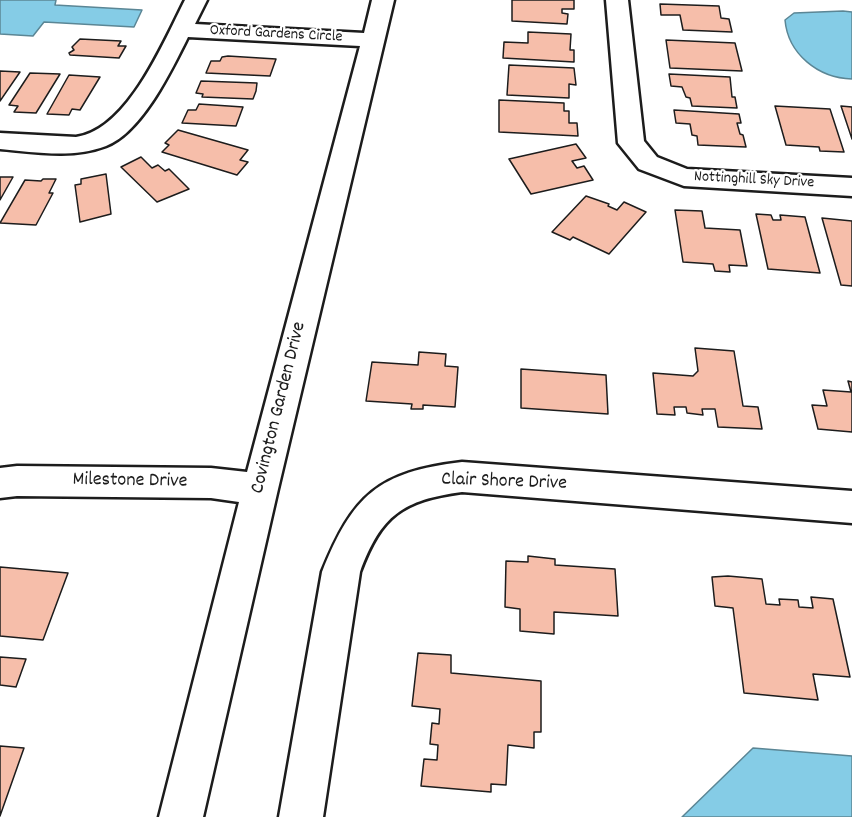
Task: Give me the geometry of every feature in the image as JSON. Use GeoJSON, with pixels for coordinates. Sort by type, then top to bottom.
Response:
{"type":"FeatureCollection","features":[{"type":"Feature","properties":{"kind":"street","name":"Nottinghill Sky Drive"},"geometry":{"type":"LineString","coordinates":[[617,0],[631,143],[648,163],[684,177],[852,187]]}},
{"type":"Feature","properties":{"kind":"street","name":"Oxford Gardens Circle"},"geometry":{"type":"LineString","coordinates":[[0,141],[89,143],[107,135],[122,124],[145,92],[180,30],[201,6]]}},
{"type":"Feature","properties":{"kind":"street","name":"Oxford Gardens Circle"},"geometry":{"type":"LineString","coordinates":[[180,30],[372,19]]}},
{"type":"Feature","properties":{"kind":"street","name":"Covington Garden Drive"},"geometry":{"type":"LineString","coordinates":[[181,817],[372,19]]}},
{"type":"Feature","properties":{"kind":"street","name":"Clair Shore Drive"},"geometry":{"type":"LineString","coordinates":[[301,817],[341,572],[351,543],[365,520],[382,502],[406,489],[431,480],[462,477],[852,507]]}},
{"type":"Feature","properties":{"kind":"street","name":"Milestone Drive"},"geometry":{"type":"LineString","coordinates":[[0,483],[17,481],[211,483],[260,489]]}},
{"type":"Feature","properties":{"kind":"water"},"geometry":{"type":"Polygon","coordinates":[[[0,0],[56,0],[55,5],[142,10],[134,27],[44,22],[33,36],[0,34],[0,0]]]}},
{"type":"Feature","properties":{"kind":"water"},"geometry":{"type":"Polygon","coordinates":[[[852,12],[852,79],[828,74],[807,62],[792,43],[785,20],[794,13],[852,12]]]}},
{"type":"Feature","properties":{"kind":"water"},"geometry":{"type":"Polygon","coordinates":[[[753,748],[852,756],[852,817],[682,817],[753,748]]]}},
{"type":"Feature","properties":{"kind":"building"},"geometry":{"type":"Polygon","coordinates":[[[512,0],[574,0],[574,9],[562,9],[562,13],[568,14],[567,24],[512,21],[512,0]]]}},
{"type":"Feature","properties":{"kind":"building"},"geometry":{"type":"Polygon","coordinates":[[[660,4],[719,6],[721,18],[729,19],[732,32],[683,30],[680,15],[661,15],[660,4]]]}},
{"type":"Feature","properties":{"kind":"building"},"geometry":{"type":"Polygon","coordinates":[[[528,32],[571,34],[570,50],[574,50],[574,62],[503,58],[504,42],[528,43],[528,32]]]}},
{"type":"Feature","properties":{"kind":"building"},"geometry":{"type":"Polygon","coordinates":[[[80,39],[121,41],[118,46],[126,46],[119,58],[70,55],[69,53],[74,50],[72,47],[80,39]]]}},
{"type":"Feature","properties":{"kind":"building"},"geometry":{"type":"Polygon","coordinates":[[[666,40],[735,43],[742,71],[670,68],[666,40]]]}},
{"type":"Feature","properties":{"kind":"building"},"geometry":{"type":"Polygon","coordinates":[[[222,57],[276,59],[270,76],[206,73],[211,61],[220,61],[222,57]]]}},
{"type":"Feature","properties":{"kind":"building"},"geometry":{"type":"Polygon","coordinates":[[[509,65],[574,68],[576,85],[569,84],[569,98],[507,95],[509,65]]]}},
{"type":"Feature","properties":{"kind":"building"},"geometry":{"type":"Polygon","coordinates":[[[0,71],[20,72],[0,101],[0,71]]]}},
{"type":"Feature","properties":{"kind":"building"},"geometry":{"type":"Polygon","coordinates":[[[30,73],[60,74],[36,113],[14,112],[18,106],[9,105],[30,73]]]}},
{"type":"Feature","properties":{"kind":"building"},"geometry":{"type":"Polygon","coordinates":[[[669,74],[730,77],[732,97],[735,97],[737,108],[692,106],[690,98],[686,97],[682,87],[671,86],[669,74]]]}},
{"type":"Feature","properties":{"kind":"building"},"geometry":{"type":"Polygon","coordinates":[[[69,75],[100,77],[80,110],[72,109],[69,115],[47,114],[69,75]]]}},
{"type":"Feature","properties":{"kind":"building"},"geometry":{"type":"Polygon","coordinates":[[[201,81],[257,83],[253,99],[202,97],[203,94],[196,93],[201,81]]]}},
{"type":"Feature","properties":{"kind":"building"},"geometry":{"type":"Polygon","coordinates":[[[499,100],[564,103],[564,111],[569,111],[569,123],[577,123],[578,136],[499,132],[499,100]]]}},
{"type":"Feature","properties":{"kind":"building"},"geometry":{"type":"Polygon","coordinates":[[[199,104],[243,107],[236,126],[182,123],[188,110],[196,110],[199,104]]]}},
{"type":"Feature","properties":{"kind":"building"},"geometry":{"type":"Polygon","coordinates":[[[775,106],[830,109],[844,152],[820,151],[819,147],[786,145],[775,106]]]}},
{"type":"Feature","properties":{"kind":"building"},"geometry":{"type":"Polygon","coordinates":[[[841,106],[852,107],[852,139],[841,106]]]}},
{"type":"Feature","properties":{"kind":"building"},"geometry":{"type":"Polygon","coordinates":[[[674,110],[739,114],[741,123],[737,123],[746,147],[698,145],[697,136],[692,135],[690,124],[676,123],[674,110]]]}},
{"type":"Feature","properties":{"kind":"building"},"geometry":{"type":"Polygon","coordinates":[[[178,130],[248,150],[240,160],[248,162],[237,175],[162,152],[169,145],[165,143],[178,130]]]}},
{"type":"Feature","properties":{"kind":"building"},"geometry":{"type":"Polygon","coordinates":[[[576,144],[586,158],[572,161],[577,168],[584,166],[593,180],[531,194],[509,159],[576,144]]]}},
{"type":"Feature","properties":{"kind":"building"},"geometry":{"type":"Polygon","coordinates":[[[141,157],[152,168],[158,165],[165,171],[169,169],[189,189],[157,202],[121,167],[141,157]]]}},
{"type":"Feature","properties":{"kind":"building"},"geometry":{"type":"Polygon","coordinates":[[[106,174],[111,214],[80,222],[75,185],[81,184],[81,179],[106,174]]]}},
{"type":"Feature","properties":{"kind":"building"},"geometry":{"type":"Polygon","coordinates":[[[0,177],[13,177],[0,200],[0,177]]]}},
{"type":"Feature","properties":{"kind":"building"},"geometry":{"type":"Polygon","coordinates":[[[56,179],[49,193],[53,193],[36,225],[0,223],[25,180],[41,181],[56,179]]]}},
{"type":"Feature","properties":{"kind":"building"},"geometry":{"type":"Polygon","coordinates":[[[586,196],[609,204],[608,206],[617,210],[624,202],[646,212],[609,254],[573,237],[570,240],[552,232],[586,196]]]}},
{"type":"Feature","properties":{"kind":"building"},"geometry":{"type":"Polygon","coordinates":[[[675,210],[702,211],[705,228],[740,230],[747,266],[729,265],[730,272],[715,271],[713,264],[683,262],[675,210]]]}},
{"type":"Feature","properties":{"kind":"building"},"geometry":{"type":"Polygon","coordinates":[[[756,214],[771,215],[773,220],[781,220],[780,215],[805,217],[820,273],[768,269],[756,214]]]}},
{"type":"Feature","properties":{"kind":"building"},"geometry":{"type":"Polygon","coordinates":[[[822,218],[852,221],[852,286],[841,285],[822,218]]]}},
{"type":"Feature","properties":{"kind":"building"},"geometry":{"type":"Polygon","coordinates":[[[695,348],[734,351],[743,406],[758,407],[762,429],[718,427],[715,409],[702,409],[703,415],[687,413],[686,407],[674,407],[675,415],[657,414],[653,373],[693,376],[698,371],[695,348]]]}},
{"type":"Feature","properties":{"kind":"building"},"geometry":{"type":"Polygon","coordinates":[[[419,352],[446,354],[445,366],[458,367],[455,407],[423,405],[423,409],[411,409],[412,404],[366,401],[372,362],[418,365],[419,352]]]}},
{"type":"Feature","properties":{"kind":"building"},"geometry":{"type":"Polygon","coordinates":[[[521,369],[606,375],[608,414],[521,408],[521,369]]]}},
{"type":"Feature","properties":{"kind":"building"},"geometry":{"type":"Polygon","coordinates":[[[848,381],[852,382],[852,432],[818,429],[812,405],[827,406],[823,390],[851,392],[848,381]]]}},
{"type":"Feature","properties":{"kind":"building"},"geometry":{"type":"Polygon","coordinates":[[[528,556],[555,559],[555,565],[615,569],[618,616],[554,612],[554,634],[520,631],[520,609],[505,607],[506,561],[528,562],[528,556]]]}},
{"type":"Feature","properties":{"kind":"building"},"geometry":{"type":"Polygon","coordinates":[[[0,567],[68,573],[43,640],[0,636],[0,567]]]}},
{"type":"Feature","properties":{"kind":"building"},"geometry":{"type":"Polygon","coordinates":[[[712,577],[762,579],[766,604],[780,605],[779,599],[798,600],[799,607],[813,608],[811,597],[833,599],[850,677],[813,674],[818,700],[744,693],[733,608],[715,606],[712,577]]]}},
{"type":"Feature","properties":{"kind":"building"},"geometry":{"type":"Polygon","coordinates":[[[418,653],[451,655],[451,673],[541,681],[541,732],[534,732],[534,748],[508,745],[506,785],[491,784],[491,792],[421,786],[424,759],[437,760],[438,745],[430,744],[432,723],[439,724],[440,709],[412,706],[418,653]]]}},
{"type":"Feature","properties":{"kind":"building"},"geometry":{"type":"Polygon","coordinates":[[[0,657],[26,659],[16,687],[0,685],[0,657]]]}},
{"type":"Feature","properties":{"kind":"building"},"geometry":{"type":"Polygon","coordinates":[[[0,746],[24,748],[0,816],[0,746]]]}}]}
